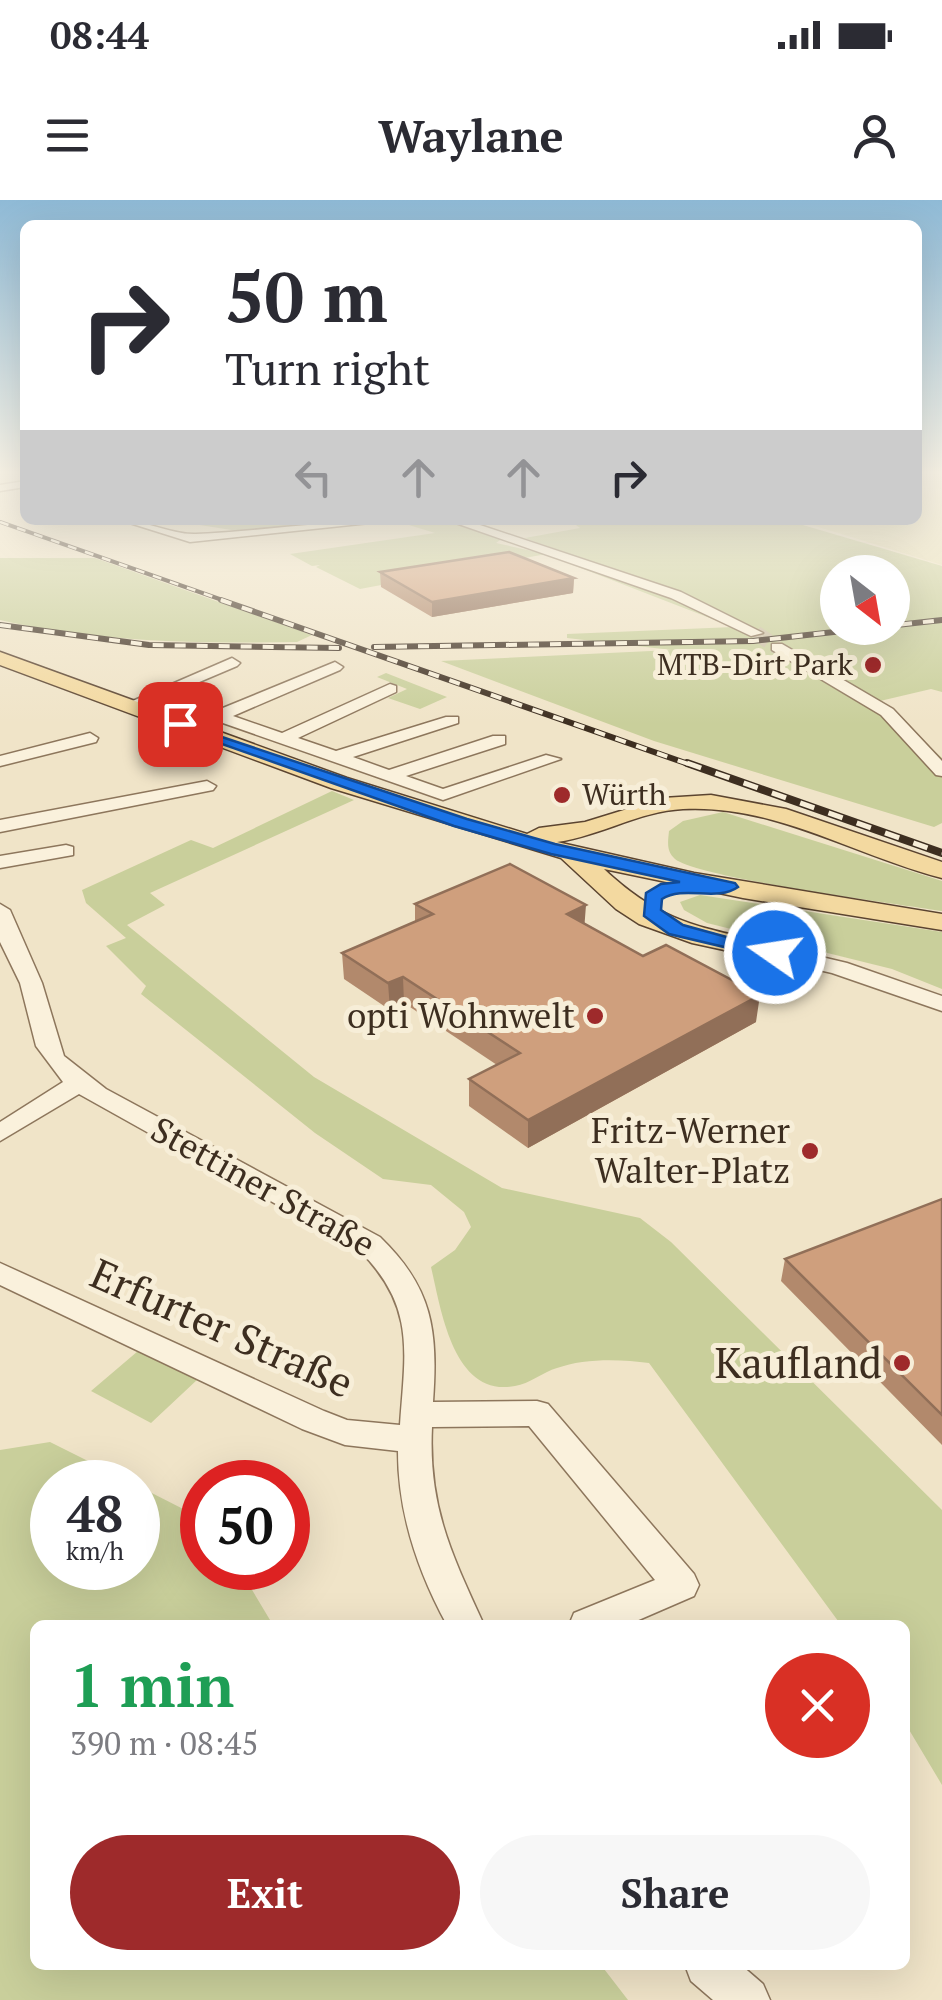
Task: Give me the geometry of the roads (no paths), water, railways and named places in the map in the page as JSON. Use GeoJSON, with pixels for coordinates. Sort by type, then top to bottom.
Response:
{"type":"FeatureCollection","features":[{"type":"Feature","properties":{"kind":"main road"},"geometry":{"type":"LineString","coordinates":[[0,658],[129,706],[451,811],[551,849],[601,877],[632,908],[676,930],[775,953]]}},
{"type":"Feature","properties":{"kind":"main road"},"geometry":{"type":"LineString","coordinates":[[451,811],[560,836],[651,807],[695,802],[750,808],[942,870]]}},
{"type":"Feature","properties":{"kind":"main road"},"geometry":{"type":"LineString","coordinates":[[651,807],[625,832],[628,844],[696,880]]}},
{"type":"Feature","properties":{"kind":"main road"},"geometry":{"type":"LineString","coordinates":[[551,849],[729,887],[942,922]]}},
{"type":"Feature","properties":{"kind":"main road"},"geometry":{"type":"LineString","coordinates":[[676,930],[651,912],[649,902],[660,891],[682,885],[729,887]]}},
{"type":"Feature","properties":{"kind":"street"},"geometry":{"type":"LineString","coordinates":[[559,556],[676,596],[756,633]]}},
{"type":"Feature","properties":{"kind":"street"},"geometry":{"type":"LineString","coordinates":[[777,647],[887,712],[942,771]]}},
{"type":"Feature","properties":{"kind":"street"},"geometry":{"type":"LineString","coordinates":[[129,706],[232,663]]}},
{"type":"Feature","properties":{"kind":"street"},"geometry":{"type":"LineString","coordinates":[[218,716],[334,667]]}},
{"type":"Feature","properties":{"kind":"street"},"geometry":{"type":"LineString","coordinates":[[282,739],[390,690]]}},
{"type":"Feature","properties":{"kind":"street"},"geometry":{"type":"LineString","coordinates":[[159,695],[388,776],[451,811],[552,759]]}},
{"type":"Feature","properties":{"kind":"street"},"geometry":{"type":"LineString","coordinates":[[336,757],[452,720]]}},
{"type":"Feature","properties":{"kind":"street"},"geometry":{"type":"LineString","coordinates":[[0,761],[90,738]]}},
{"type":"Feature","properties":{"kind":"street"},"geometry":{"type":"LineString","coordinates":[[388,776],[499,740]]}},
{"type":"Feature","properties":{"kind":"street"},"geometry":{"type":"LineString","coordinates":[[0,826],[207,786]]}},
{"type":"Feature","properties":{"kind":"street"},"geometry":{"type":"LineString","coordinates":[[0,862],[66,851]]}},
{"type":"Feature","properties":{"kind":"street","name":"Stettiner Straße"},"geometry":{"type":"LineString","coordinates":[[0,910],[7,938],[32,984],[49,1055],[78,1083],[389,1259],[404,1278],[418,1322],[416,1428],[422,1518],[437,1568],[463,1620]]}},
{"type":"Feature","properties":{"kind":"street"},"geometry":{"type":"LineString","coordinates":[[775,953],[839,968],[942,1004]]}},
{"type":"Feature","properties":{"kind":"street"},"geometry":{"type":"LineString","coordinates":[[0,1133],[78,1083]]}},
{"type":"Feature","properties":{"kind":"street","name":"Erfurter Straße"},"geometry":{"type":"LineString","coordinates":[[0,1274],[345,1432],[416,1428],[537,1413],[680,1585],[599,1620]]}},
{"type":"Feature","properties":{"kind":"street"},"geometry":{"type":"LineString","coordinates":[[713,1970],[747,2000]]}},
{"type":"Feature","properties":{"kind":"tunnel"},"geometry":{"type":"LineString","coordinates":[[756,633],[777,647]]}},
{"type":"Feature","properties":{"kind":"railway"},"geometry":{"type":"LineString","coordinates":[[97,556],[228,602]]}},
{"type":"Feature","properties":{"kind":"railway"},"geometry":{"type":"LineString","coordinates":[[221,600],[694,766]]}},
{"type":"Feature","properties":{"kind":"railway"},"geometry":{"type":"LineString","coordinates":[[374,647],[753,641],[942,620]]}},
{"type":"Feature","properties":{"kind":"railway"},"geometry":{"type":"LineString","coordinates":[[0,625],[149,645],[339,648]]}},
{"type":"Feature","properties":{"kind":"railway"},"geometry":{"type":"LineString","coordinates":[[687,763],[942,853]]}},
{"type":"Feature","properties":{"kind":"place","name":"MTB-Dirt Park"},"geometry":{"type":"Point","coordinates":[873,665]}},
{"type":"Feature","properties":{"kind":"place","name":"Würth"},"geometry":{"type":"Point","coordinates":[562,795]}},
{"type":"Feature","properties":{"kind":"place","name":"opti Wohnwelt"},"geometry":{"type":"Point","coordinates":[595,1016]}},
{"type":"Feature","properties":{"kind":"place","name":"Fritz-Werner Walter-Platz"},"geometry":{"type":"Point","coordinates":[810,1151]}},
{"type":"Feature","properties":{"kind":"place","name":"Kaufland"},"geometry":{"type":"Point","coordinates":[902,1363]}}]}
